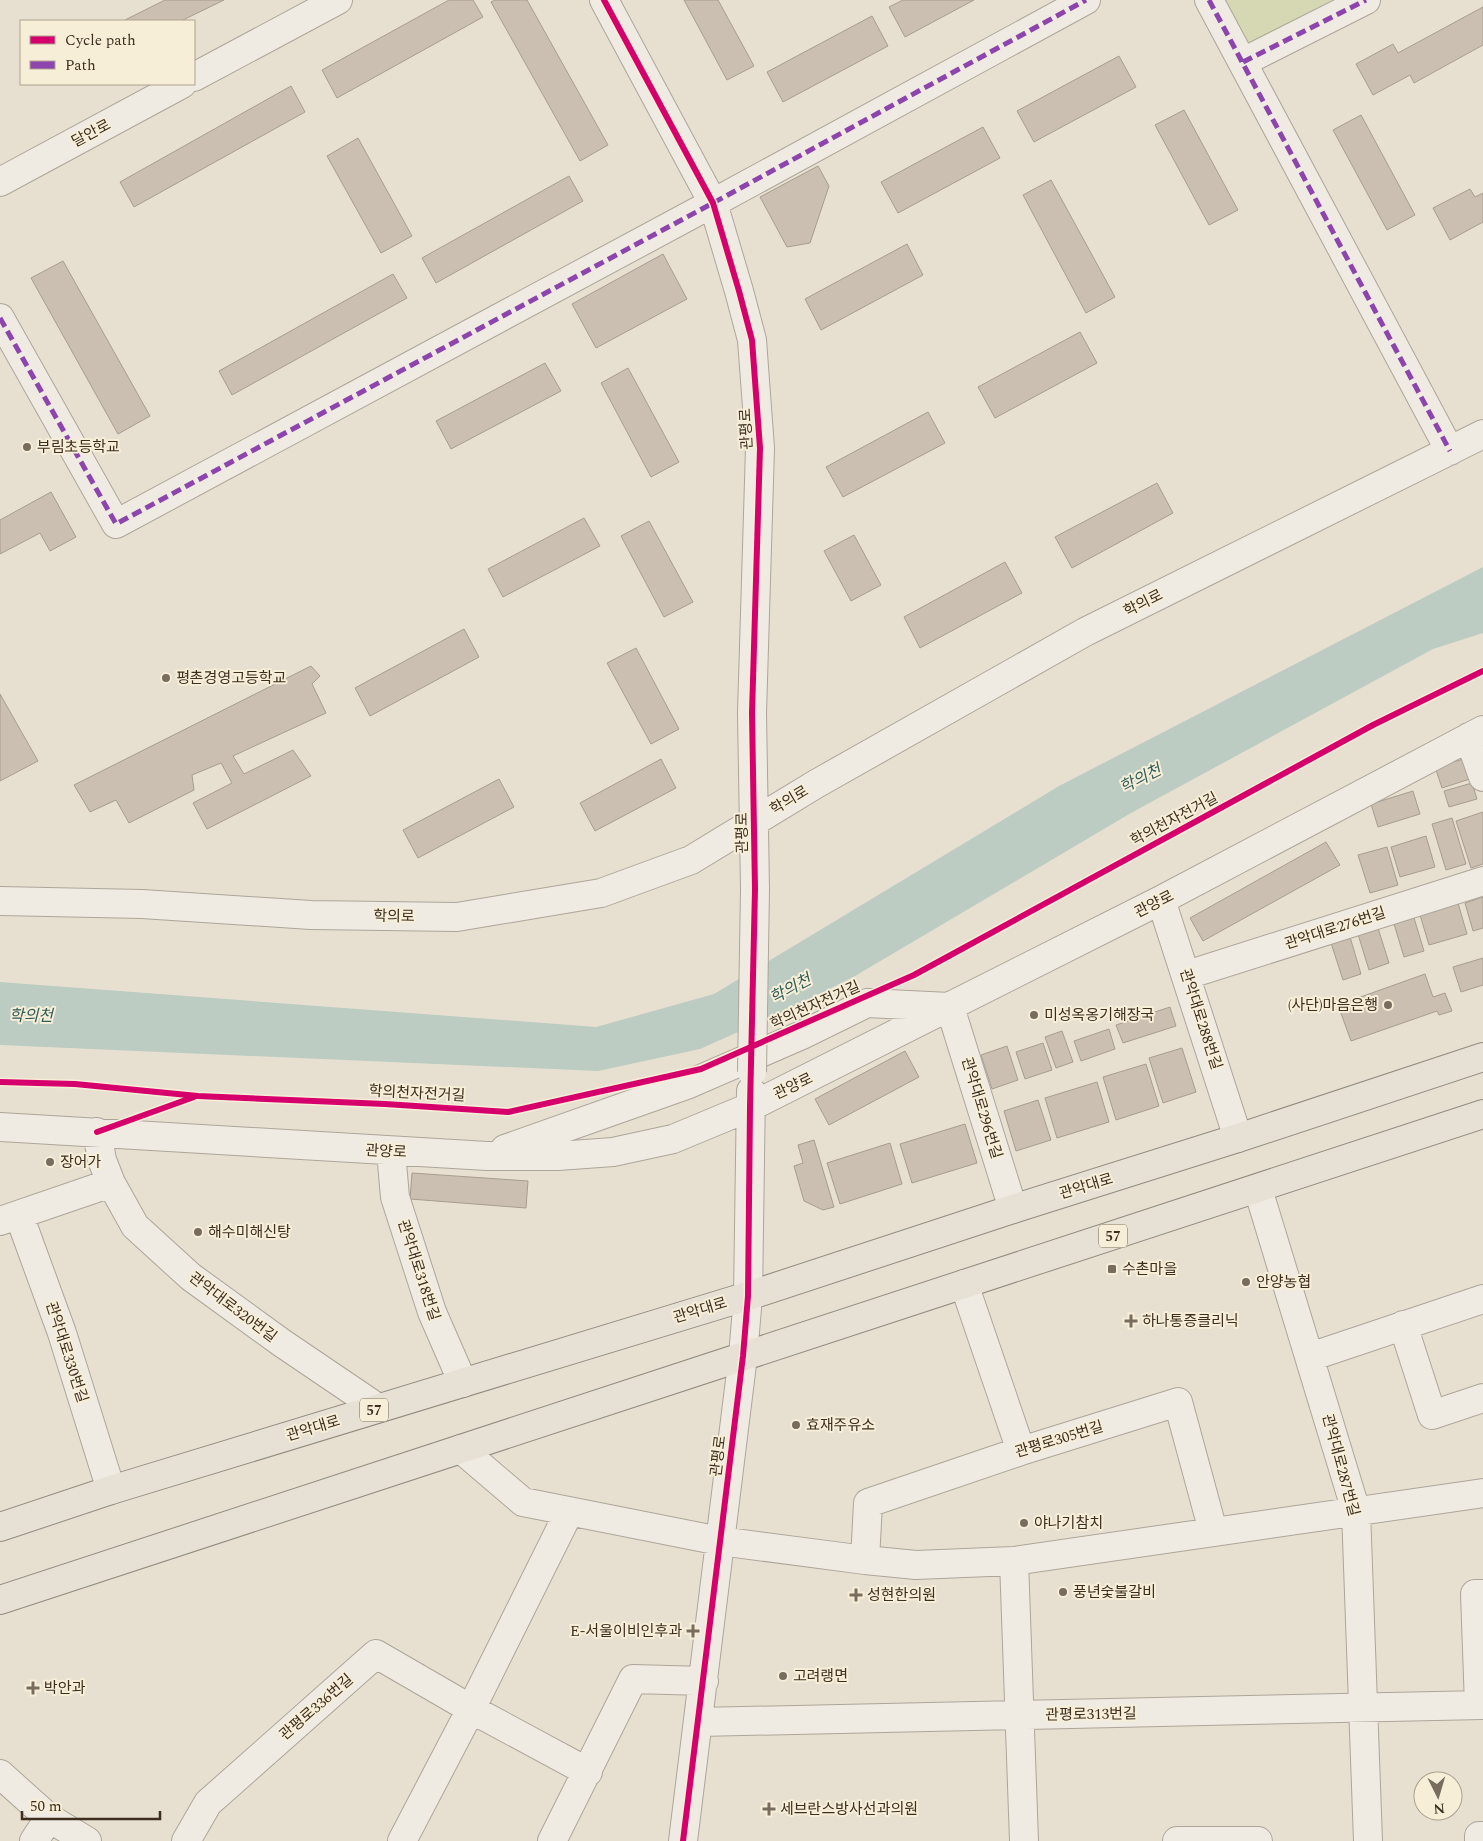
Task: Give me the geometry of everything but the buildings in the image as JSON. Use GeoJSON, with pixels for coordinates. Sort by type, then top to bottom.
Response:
{"type":"FeatureCollection","features":[{"type":"Feature","properties":{"kind":"main road","name":"관악대로"},"geometry":{"type":"LineString","coordinates":[[0,1527],[111,1490],[748,1296],[1483,1057]]}},
{"type":"Feature","properties":{"kind":"main road","name":"57"},"geometry":{"type":"LineString","coordinates":[[0,1600],[1483,1114]]}},
{"type":"Feature","properties":{"kind":"street"},"geometry":{"type":"LineString","coordinates":[[195,76],[338,0]]}},
{"type":"Feature","properties":{"kind":"street","name":"관평로"},"geometry":{"type":"LineString","coordinates":[[604,0],[713,203],[740,291],[752,340],[759,438],[752,713],[755,889],[748,1296],[743,1356],[683,1841]]}},
{"type":"Feature","properties":{"kind":"street"},"geometry":{"type":"LineString","coordinates":[[0,318],[116,524],[1086,0]]}},
{"type":"Feature","properties":{"kind":"street"},"geometry":{"type":"LineString","coordinates":[[1209,0],[1450,451]]}},
{"type":"Feature","properties":{"kind":"street"},"geometry":{"type":"LineString","coordinates":[[1243,62],[1366,0]]}},
{"type":"Feature","properties":{"kind":"street","name":"달안로"},"geometry":{"type":"LineString","coordinates":[[0,182],[180,85]]}},
{"type":"Feature","properties":{"kind":"street","name":"학의로"},"geometry":{"type":"LineString","coordinates":[[0,901],[142,904],[311,915],[457,918],[601,893],[691,860],[816,784],[1085,632],[1483,434]]}},
{"type":"Feature","properties":{"kind":"street"},"geometry":{"type":"LineString","coordinates":[[1476,734],[1483,777]]}},
{"type":"Feature","properties":{"kind":"street","name":"관양로"},"geometry":{"type":"LineString","coordinates":[[0,1127],[391,1152],[487,1156],[558,1156],[612,1152],[673,1139],[750,1107],[950,1007],[1162,900],[1476,734]]}},
{"type":"Feature","properties":{"kind":"street","name":"관악대로276번길"},"geometry":{"type":"LineString","coordinates":[[1187,975],[1483,882]]}},
{"type":"Feature","properties":{"kind":"street","name":"관악대로288번길"},"geometry":{"type":"LineString","coordinates":[[1162,900],[1238,1138]]}},
{"type":"Feature","properties":{"kind":"street"},"geometry":{"type":"LineString","coordinates":[[487,1156],[689,1084],[867,1003],[950,1007]]}},
{"type":"Feature","properties":{"kind":"street","name":"관악대로296번길"},"geometry":{"type":"LineString","coordinates":[[950,1007],[1013,1209]]}},
{"type":"Feature","properties":{"kind":"street","name":"관악대로320번길"},"geometry":{"type":"LineString","coordinates":[[97,1132],[102,1160],[111,1183],[136,1226],[191,1277],[282,1343],[378,1408]]}},
{"type":"Feature","properties":{"kind":"street","name":"관악대로318번길"},"geometry":{"type":"LineString","coordinates":[[391,1152],[395,1197],[432,1312],[463,1384]]}},
{"type":"Feature","properties":{"kind":"street"},"geometry":{"type":"LineString","coordinates":[[10,1218],[111,1183]]}},
{"type":"Feature","properties":{"kind":"street","name":"관악대로287번길"},"geometry":{"type":"LineString","coordinates":[[1258,1188],[1356,1511],[1368,1841]]}},
{"type":"Feature","properties":{"kind":"street","name":"관악대로330번길"},"geometry":{"type":"LineString","coordinates":[[10,1218],[62,1333],[111,1490]]}},
{"type":"Feature","properties":{"kind":"street"},"geometry":{"type":"LineString","coordinates":[[964,1284],[1021,1450]]}},
{"type":"Feature","properties":{"kind":"street"},"geometry":{"type":"LineString","coordinates":[[1310,1357],[1483,1299]]}},
{"type":"Feature","properties":{"kind":"street"},"geometry":{"type":"LineString","coordinates":[[1403,1325],[1432,1414],[1483,1398]]}},
{"type":"Feature","properties":{"kind":"street","name":"관평로305번길"},"geometry":{"type":"LineString","coordinates":[[865,1560],[868,1503],[1021,1450],[1178,1402],[1213,1532]]}},
{"type":"Feature","properties":{"kind":"street"},"geometry":{"type":"LineString","coordinates":[[461,1449],[523,1502],[720,1541],[916,1565],[1014,1561],[1483,1492]]}},
{"type":"Feature","properties":{"kind":"street"},"geometry":{"type":"LineString","coordinates":[[402,1841],[471,1710],[569,1512]]}},
{"type":"Feature","properties":{"kind":"street"},"geometry":{"type":"LineString","coordinates":[[1014,1561],[1024,1841]]}},
{"type":"Feature","properties":{"kind":"street"},"geometry":{"type":"LineString","coordinates":[[1481,1705],[1476,1594],[1483,1594]]}},
{"type":"Feature","properties":{"kind":"street","name":"관평로336번길"},"geometry":{"type":"LineString","coordinates":[[186,1841],[208,1803],[376,1654],[471,1710]]}},
{"type":"Feature","properties":{"kind":"street"},"geometry":{"type":"LineString","coordinates":[[552,1841],[633,1679],[704,1681]]}},
{"type":"Feature","properties":{"kind":"street","name":"관평로313번길"},"geometry":{"type":"LineString","coordinates":[[699,1722],[1481,1705]]}},
{"type":"Feature","properties":{"kind":"street"},"geometry":{"type":"LineString","coordinates":[[471,1710],[588,1772]]}},
{"type":"Feature","properties":{"kind":"street"},"geometry":{"type":"LineString","coordinates":[[0,1774],[49,1818],[88,1841]]}},
{"type":"Feature","properties":{"kind":"street"},"geometry":{"type":"LineString","coordinates":[[34,1841],[49,1818]]}},
{"type":"Feature","properties":{"kind":"street"},"geometry":{"type":"LineString","coordinates":[[1480,1841],[1479,1836],[1483,1836]]}},
{"type":"Feature","properties":{"kind":"street"},"geometry":{"type":"LineString","coordinates":[[1177,1841],[1258,1841]]}},
{"type":"Feature","properties":{"kind":"green space"},"geometry":{"type":"Polygon","coordinates":[[[1224,0],[1346,0],[1248,49],[1224,0]]]}},
{"type":"Feature","properties":{"kind":"water","name":"학의천"},"geometry":{"type":"Polygon","coordinates":[[[1483,567],[1483,633],[1433,649],[1131,813],[855,976],[794,1007],[700,1049],[598,1071],[0,1045],[0,982],[596,1027],[714,994],[1059,786],[1483,567]]]}},
{"type":"Feature","properties":{"kind":"marked path"},"geometry":{"type":"LineString","coordinates":[[0,318],[116,524],[1086,0]]}},
{"type":"Feature","properties":{"kind":"marked path"},"geometry":{"type":"LineString","coordinates":[[1209,0],[1450,451]]}},
{"type":"Feature","properties":{"kind":"marked path"},"geometry":{"type":"LineString","coordinates":[[1243,62],[1366,0]]}},
{"type":"Feature","properties":{"kind":"cycle path"},"geometry":{"type":"LineString","coordinates":[[604,0],[713,203],[752,340],[760,448],[752,713],[755,889],[748,1296],[743,1356],[683,1841]]}},
{"type":"Feature","properties":{"kind":"cycle path","name":"학의천자전거길"},"geometry":{"type":"LineString","coordinates":[[0,1082],[75,1084],[198,1096],[385,1104],[508,1112],[701,1069],[914,975],[1373,725],[1483,671]]}},
{"type":"Feature","properties":{"kind":"cycle path"},"geometry":{"type":"LineString","coordinates":[[97,1132],[194,1097]]}},
{"type":"Feature","properties":{"kind":"place","name":"부림초등학교"},"geometry":{"type":"Point","coordinates":[27,447]}},
{"type":"Feature","properties":{"kind":"place","name":"평촌경영고등학교"},"geometry":{"type":"Point","coordinates":[166,678]}},
{"type":"Feature","properties":{"kind":"place","name":"(사단)마음은행"},"geometry":{"type":"Point","coordinates":[1388,1005]}},
{"type":"Feature","properties":{"kind":"place","name":"미성옥옹기해장국"},"geometry":{"type":"Point","coordinates":[1034,1015]}},
{"type":"Feature","properties":{"kind":"place","name":"장어가"},"geometry":{"type":"Point","coordinates":[50,1162]}},
{"type":"Feature","properties":{"kind":"place","name":"해수미해신탕"},"geometry":{"type":"Point","coordinates":[198,1232]}},
{"type":"Feature","properties":{"kind":"place","name":"수촌마을"},"geometry":{"type":"Point","coordinates":[1112,1269]}},
{"type":"Feature","properties":{"kind":"place","name":"안양농협"},"geometry":{"type":"Point","coordinates":[1246,1282]}},
{"type":"Feature","properties":{"kind":"place","name":"하나통증클리닉"},"geometry":{"type":"Point","coordinates":[1131,1321]}},
{"type":"Feature","properties":{"kind":"place","name":"효재주유소"},"geometry":{"type":"Point","coordinates":[796,1425]}},
{"type":"Feature","properties":{"kind":"place","name":"야나기참치"},"geometry":{"type":"Point","coordinates":[1024,1523]}},
{"type":"Feature","properties":{"kind":"place","name":"풍년숯불갈비"},"geometry":{"type":"Point","coordinates":[1063,1592]}},
{"type":"Feature","properties":{"kind":"place","name":"성현한의원"},"geometry":{"type":"Point","coordinates":[856,1595]}},
{"type":"Feature","properties":{"kind":"place","name":"E-서울이비인후과"},"geometry":{"type":"Point","coordinates":[693,1631]}},
{"type":"Feature","properties":{"kind":"place","name":"고려랭면"},"geometry":{"type":"Point","coordinates":[783,1676]}},
{"type":"Feature","properties":{"kind":"place","name":"박안과"},"geometry":{"type":"Point","coordinates":[33,1688]}},
{"type":"Feature","properties":{"kind":"place","name":"세브란스방사선과의원"},"geometry":{"type":"Point","coordinates":[769,1809]}}]}
